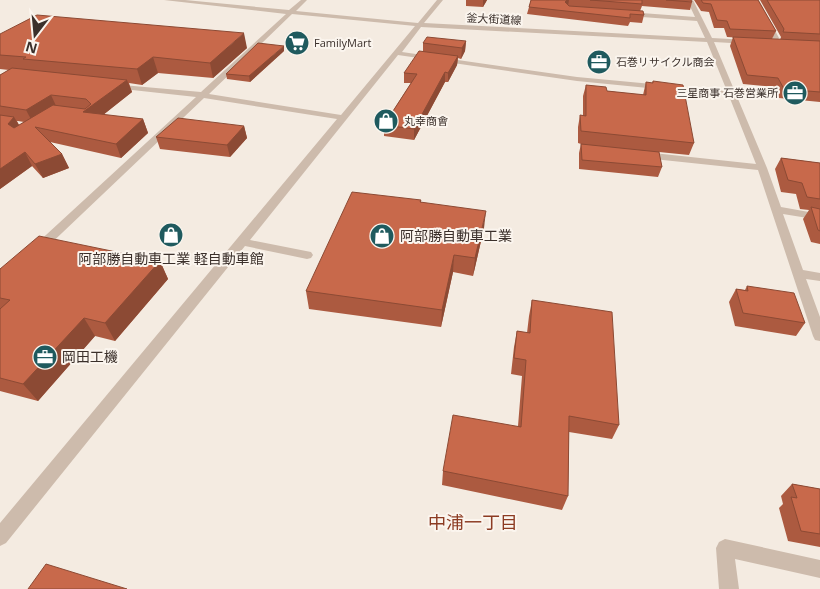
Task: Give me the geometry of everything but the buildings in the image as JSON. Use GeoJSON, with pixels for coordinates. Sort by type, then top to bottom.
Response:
{"type":"FeatureCollection","features":[{"type":"Feature","properties":{"kind":"street","name":"釜大街道線"},"geometry":{"type":"LineString","coordinates":[[167,0],[420,25],[756,43]]}},
{"type":"Feature","properties":{"kind":"street"},"geometry":{"type":"LineString","coordinates":[[33,254],[304,0]]}},
{"type":"Feature","properties":{"kind":"street"},"geometry":{"type":"LineString","coordinates":[[0,537],[440,0]]}},
{"type":"Feature","properties":{"kind":"street"},"geometry":{"type":"LineString","coordinates":[[690,0],[710,40],[762,168],[798,273],[818,324],[820,336]]}},
{"type":"Feature","properties":{"kind":"street"},"geometry":{"type":"LineString","coordinates":[[756,0],[775,41],[783,44]]}},
{"type":"Feature","properties":{"kind":"street"},"geometry":{"type":"LineString","coordinates":[[624,14],[698,19]]}},
{"type":"Feature","properties":{"kind":"street"},"geometry":{"type":"LineString","coordinates":[[396,53],[576,79],[731,94]]}},
{"type":"Feature","properties":{"kind":"street"},"geometry":{"type":"LineString","coordinates":[[105,85],[202,95],[344,118]]}},
{"type":"Feature","properties":{"kind":"street"},"geometry":{"type":"LineString","coordinates":[[636,154],[762,168]]}},
{"type":"Feature","properties":{"kind":"street"},"geometry":{"type":"LineString","coordinates":[[777,210],[820,217]]}},
{"type":"Feature","properties":{"kind":"street"},"geometry":{"type":"LineString","coordinates":[[242,242],[307,255]]}},
{"type":"Feature","properties":{"kind":"street"},"geometry":{"type":"LineString","coordinates":[[798,273],[820,277]]}},
{"type":"Feature","properties":{"kind":"street"},"geometry":{"type":"LineString","coordinates":[[729,589],[725,548],[820,569]]}},
{"type":"Feature","properties":{"kind":"place","name":"FamilyMart"},"geometry":{"type":"Point","coordinates":[297,43]}},
{"type":"Feature","properties":{"kind":"place","name":"石巻リサイクル商会"},"geometry":{"type":"Point","coordinates":[599,62]}},
{"type":"Feature","properties":{"kind":"place","name":"三星商事 石巻営業所"},"geometry":{"type":"Point","coordinates":[795,93]}},
{"type":"Feature","properties":{"kind":"place","name":"丸幸商會"},"geometry":{"type":"Point","coordinates":[386,121]}},
{"type":"Feature","properties":{"kind":"place","name":"阿部勝自動車工業 軽自動車館"},"geometry":{"type":"Point","coordinates":[171,235]}},
{"type":"Feature","properties":{"kind":"place","name":"阿部勝自動車工業"},"geometry":{"type":"Point","coordinates":[382,236]}},
{"type":"Feature","properties":{"kind":"place","name":"岡田工機"},"geometry":{"type":"Point","coordinates":[45,357]}},
{"type":"Feature","properties":{"kind":"district","name":"中浦一丁目"},"geometry":{"type":"Point","coordinates":[473,523]}}]}
